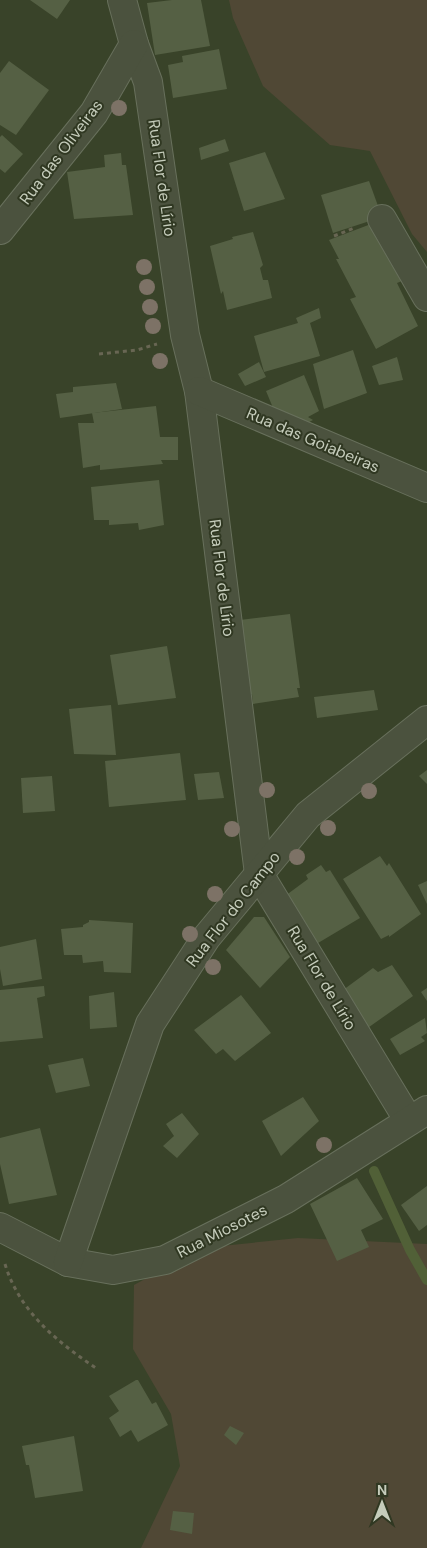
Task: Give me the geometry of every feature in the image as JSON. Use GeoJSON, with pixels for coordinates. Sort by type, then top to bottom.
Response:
{"type":"FeatureCollection","features":[{"type":"Feature","properties":{"kind":"street","name":"Rua Flor de Lírio"},"geometry":{"type":"LineString","coordinates":[[122,0],[134,44],[148,82],[185,335],[199,391],[259,874],[418,1116]]}},
{"type":"Feature","properties":{"kind":"street","name":"Rua das Oliveiras"},"geometry":{"type":"LineString","coordinates":[[0,230],[94,113],[134,44]]}},
{"type":"Feature","properties":{"kind":"street"},"geometry":{"type":"LineString","coordinates":[[382,219],[427,297]]}},
{"type":"Feature","properties":{"kind":"street","name":"Rua das Goiabeiras"},"geometry":{"type":"LineString","coordinates":[[199,391],[427,488]]}},
{"type":"Feature","properties":{"kind":"street","name":"Rua Flor do Campo"},"geometry":{"type":"LineString","coordinates":[[68,1262],[150,1024],[206,938],[308,815],[427,720]]}},
{"type":"Feature","properties":{"kind":"street","name":"Rua Miosotes"},"geometry":{"type":"LineString","coordinates":[[0,1227],[68,1262],[113,1270],[165,1260],[286,1199],[418,1116]]}},
{"type":"Feature","properties":{"kind":"path"},"geometry":{"type":"LineString","coordinates":[[99,354],[137,350],[185,335]]}},
{"type":"Feature","properties":{"kind":"path"},"geometry":{"type":"LineString","coordinates":[[4,1258],[18,1296],[33,1317],[66,1348],[96,1368]]}},
{"type":"Feature","properties":{"kind":"shaded area"},"geometry":{"type":"Polygon","coordinates":[[[229,0],[427,0],[427,252],[412,234],[370,151],[330,145],[263,86],[233,18],[229,0]]]}},
{"type":"Feature","properties":{"kind":"shaded area"},"geometry":{"type":"Polygon","coordinates":[[[298,1238],[427,1244],[427,1548],[141,1548],[180,1466],[171,1414],[133,1349],[134,1285],[202,1248],[298,1238]]]}},
{"type":"Feature","properties":{"kind":"building"},"geometry":{"type":"Polygon","coordinates":[[[30,0],[70,0],[57,19],[30,0]]]}},
{"type":"Feature","properties":{"kind":"building"},"geometry":{"type":"Polygon","coordinates":[[[172,0],[201,0],[210,46],[155,55],[147,3],[172,0]]]}},
{"type":"Feature","properties":{"kind":"building"},"geometry":{"type":"Polygon","coordinates":[[[219,49],[227,89],[173,98],[168,65],[183,62],[182,56],[219,49]]]}},
{"type":"Feature","properties":{"kind":"building"},"geometry":{"type":"Polygon","coordinates":[[[9,61],[49,90],[16,135],[0,125],[0,73],[9,61]]]}},
{"type":"Feature","properties":{"kind":"building"},"geometry":{"type":"Polygon","coordinates":[[[2,135],[23,154],[5,173],[0,169],[0,137],[2,135]]]}},
{"type":"Feature","properties":{"kind":"building"},"geometry":{"type":"Polygon","coordinates":[[[225,139],[229,151],[201,160],[199,148],[225,139]]]}},
{"type":"Feature","properties":{"kind":"building"},"geometry":{"type":"Polygon","coordinates":[[[265,152],[285,199],[244,211],[229,163],[265,152]]]}},
{"type":"Feature","properties":{"kind":"building"},"geometry":{"type":"Polygon","coordinates":[[[121,153],[122,165],[126,165],[133,215],[74,219],[67,172],[105,167],[104,155],[121,153]]]}},
{"type":"Feature","properties":{"kind":"building"},"geometry":{"type":"Polygon","coordinates":[[[369,181],[382,217],[333,233],[321,195],[369,181]]]}},
{"type":"Feature","properties":{"kind":"building"},"geometry":{"type":"Polygon","coordinates":[[[371,224],[402,281],[397,283],[418,326],[376,349],[350,299],[356,297],[336,259],[339,259],[329,240],[371,224]]]}},
{"type":"Feature","properties":{"kind":"building"},"geometry":{"type":"Polygon","coordinates":[[[253,232],[263,265],[260,268],[263,280],[268,280],[272,298],[227,310],[223,291],[221,294],[210,246],[233,239],[232,237],[253,232]]]}},
{"type":"Feature","properties":{"kind":"building"},"geometry":{"type":"Polygon","coordinates":[[[319,308],[321,318],[310,323],[320,356],[264,372],[254,336],[298,323],[296,318],[319,308]]]}},
{"type":"Feature","properties":{"kind":"building"},"geometry":{"type":"Polygon","coordinates":[[[353,350],[367,393],[324,409],[313,364],[353,350]]]}},
{"type":"Feature","properties":{"kind":"building"},"geometry":{"type":"Polygon","coordinates":[[[397,357],[403,380],[379,385],[372,366],[397,357]]]}},
{"type":"Feature","properties":{"kind":"building"},"geometry":{"type":"Polygon","coordinates":[[[259,362],[266,377],[245,386],[238,374],[259,362]]]}},
{"type":"Feature","properties":{"kind":"building"},"geometry":{"type":"Polygon","coordinates":[[[304,375],[319,411],[308,417],[313,420],[300,427],[276,415],[266,391],[304,375]]]}},
{"type":"Feature","properties":{"kind":"building"},"geometry":{"type":"Polygon","coordinates":[[[116,383],[122,409],[60,418],[56,394],[73,392],[73,387],[116,383]]]}},
{"type":"Feature","properties":{"kind":"building"},"geometry":{"type":"Polygon","coordinates":[[[156,406],[160,437],[178,437],[178,460],[161,460],[163,464],[100,470],[100,465],[83,468],[78,423],[94,423],[92,413],[156,406]]]}},
{"type":"Feature","properties":{"kind":"building"},"geometry":{"type":"Polygon","coordinates":[[[159,480],[164,525],[139,530],[138,523],[109,525],[109,520],[94,520],[91,487],[159,480]]]}},
{"type":"Feature","properties":{"kind":"building"},"geometry":{"type":"Polygon","coordinates":[[[290,614],[300,688],[297,688],[299,697],[253,704],[252,694],[248,694],[240,620],[290,614]]]}},
{"type":"Feature","properties":{"kind":"building"},"geometry":{"type":"Polygon","coordinates":[[[167,646],[176,698],[118,705],[110,655],[167,646]]]}},
{"type":"Feature","properties":{"kind":"building"},"geometry":{"type":"Polygon","coordinates":[[[374,690],[378,710],[317,718],[314,697],[374,690]]]}},
{"type":"Feature","properties":{"kind":"building"},"geometry":{"type":"Polygon","coordinates":[[[111,705],[116,755],[74,754],[69,709],[111,705]]]}},
{"type":"Feature","properties":{"kind":"building"},"geometry":{"type":"Polygon","coordinates":[[[180,753],[186,800],[109,807],[105,761],[180,753]]]}},
{"type":"Feature","properties":{"kind":"building"},"geometry":{"type":"Polygon","coordinates":[[[427,770],[427,784],[419,776],[427,770]]]}},
{"type":"Feature","properties":{"kind":"building"},"geometry":{"type":"Polygon","coordinates":[[[219,772],[224,798],[198,800],[194,774],[219,772]]]}},
{"type":"Feature","properties":{"kind":"building"},"geometry":{"type":"Polygon","coordinates":[[[52,776],[55,811],[23,813],[21,778],[52,776]]]}},
{"type":"Feature","properties":{"kind":"building"},"geometry":{"type":"Polygon","coordinates":[[[380,856],[387,866],[389,863],[421,914],[389,937],[389,935],[381,939],[343,879],[380,856]]]}},
{"type":"Feature","properties":{"kind":"building"},"geometry":{"type":"Polygon","coordinates":[[[321,865],[326,872],[330,870],[360,918],[313,946],[285,896],[308,879],[306,875],[321,865]]]}},
{"type":"Feature","properties":{"kind":"building"},"geometry":{"type":"Polygon","coordinates":[[[427,881],[427,904],[418,885],[427,881]]]}},
{"type":"Feature","properties":{"kind":"building"},"geometry":{"type":"Polygon","coordinates":[[[254,917],[264,917],[290,957],[260,988],[226,950],[254,917]]]}},
{"type":"Feature","properties":{"kind":"building"},"geometry":{"type":"Polygon","coordinates":[[[89,920],[133,923],[131,973],[104,972],[103,961],[83,963],[82,955],[64,955],[61,929],[83,927],[89,920]]]}},
{"type":"Feature","properties":{"kind":"building"},"geometry":{"type":"Polygon","coordinates":[[[36,939],[42,979],[3,986],[0,969],[0,947],[36,939]]]}},
{"type":"Feature","properties":{"kind":"building"},"geometry":{"type":"Polygon","coordinates":[[[392,965],[413,996],[362,1032],[339,993],[373,968],[378,972],[392,965]]]}},
{"type":"Feature","properties":{"kind":"building"},"geometry":{"type":"Polygon","coordinates":[[[44,986],[45,996],[37,998],[43,1038],[0,1042],[0,990],[44,986]]]}},
{"type":"Feature","properties":{"kind":"building"},"geometry":{"type":"Polygon","coordinates":[[[427,988],[427,1001],[421,992],[427,988]]]}},
{"type":"Feature","properties":{"kind":"building"},"geometry":{"type":"Polygon","coordinates":[[[114,992],[117,1027],[90,1029],[89,996],[114,992]]]}},
{"type":"Feature","properties":{"kind":"building"},"geometry":{"type":"Polygon","coordinates":[[[241,995],[271,1033],[235,1061],[223,1049],[216,1054],[194,1030],[241,995]]]}},
{"type":"Feature","properties":{"kind":"building"},"geometry":{"type":"Polygon","coordinates":[[[425,1018],[427,1033],[421,1037],[425,1041],[400,1055],[390,1039],[425,1018]]]}},
{"type":"Feature","properties":{"kind":"building"},"geometry":{"type":"Polygon","coordinates":[[[83,1058],[90,1086],[56,1093],[48,1065],[83,1058]]]}},
{"type":"Feature","properties":{"kind":"building"},"geometry":{"type":"Polygon","coordinates":[[[303,1097],[319,1121],[281,1156],[262,1121],[303,1097]]]}},
{"type":"Feature","properties":{"kind":"building"},"geometry":{"type":"Polygon","coordinates":[[[182,1113],[199,1134],[177,1158],[163,1146],[174,1136],[166,1124],[182,1113]]]}},
{"type":"Feature","properties":{"kind":"building"},"geometry":{"type":"Polygon","coordinates":[[[40,1128],[57,1195],[9,1204],[0,1164],[0,1138],[40,1128]]]}},
{"type":"Feature","properties":{"kind":"building"},"geometry":{"type":"Polygon","coordinates":[[[357,1178],[383,1219],[361,1230],[369,1247],[337,1261],[310,1204],[357,1178]]]}},
{"type":"Feature","properties":{"kind":"building"},"geometry":{"type":"Polygon","coordinates":[[[427,1186],[427,1225],[419,1231],[401,1205],[427,1186]]]}},
{"type":"Feature","properties":{"kind":"building"},"geometry":{"type":"Polygon","coordinates":[[[138,1380],[152,1404],[156,1402],[168,1425],[138,1442],[131,1430],[120,1437],[109,1418],[119,1411],[109,1396],[138,1380]]]}},
{"type":"Feature","properties":{"kind":"building"},"geometry":{"type":"Polygon","coordinates":[[[230,1426],[244,1433],[236,1445],[224,1435],[230,1426]]]}},
{"type":"Feature","properties":{"kind":"building"},"geometry":{"type":"Polygon","coordinates":[[[74,1436],[83,1491],[35,1498],[29,1465],[26,1465],[22,1446],[74,1436]]]}},
{"type":"Feature","properties":{"kind":"building"},"geometry":{"type":"Polygon","coordinates":[[[173,1511],[194,1513],[192,1534],[170,1530],[173,1511]]]}},
{"type":"Feature","properties":{"kind":"waterway"},"geometry":{"type":"LineString","coordinates":[[374,1171],[410,1250],[427,1280]]}}]}
